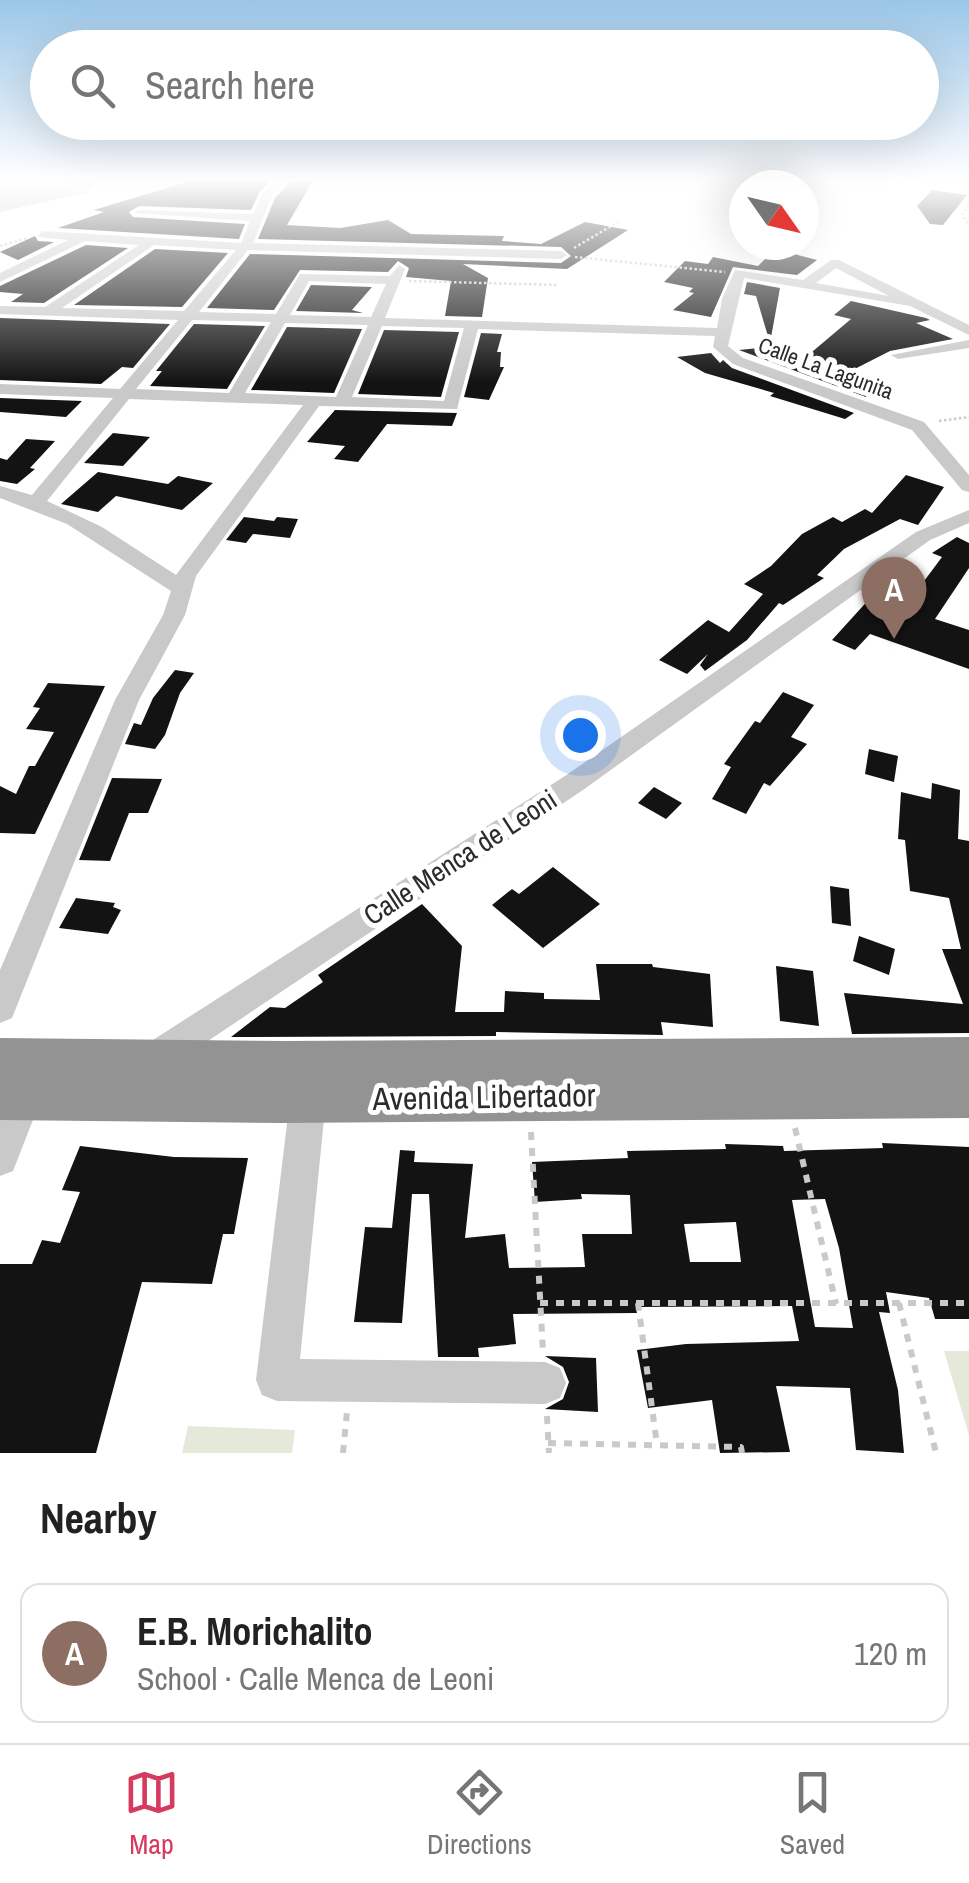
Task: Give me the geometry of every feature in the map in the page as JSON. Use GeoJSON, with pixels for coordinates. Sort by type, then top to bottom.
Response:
{"type":"FeatureCollection","features":[{"type":"Feature","properties":{"kind":"highway","name":"Avenida Libertador"},"geometry":{"type":"LineString","coordinates":[[16,1078],[148,1062],[969,1059]]}},
{"type":"Feature","properties":{"kind":"highway","name":"Avenida Libertador"},"geometry":{"type":"LineString","coordinates":[[16,1078],[308,1099],[969,1094]]}},
{"type":"Feature","properties":{"kind":"street"},"geometry":{"type":"LineString","coordinates":[[0,278],[64,247]]}},
{"type":"Feature","properties":{"kind":"street"},"geometry":{"type":"LineString","coordinates":[[47,312],[144,247]]}},
{"type":"Feature","properties":{"kind":"street"},"geometry":{"type":"LineString","coordinates":[[37,501],[245,247]]}},
{"type":"Feature","properties":{"kind":"street"},"geometry":{"type":"LineString","coordinates":[[304,247],[561,255]]}},
{"type":"Feature","properties":{"kind":"street"},"geometry":{"type":"LineString","coordinates":[[342,402],[406,250]]}},
{"type":"Feature","properties":{"kind":"street"},"geometry":{"type":"LineString","coordinates":[[806,285],[835,263],[969,332]]}},
{"type":"Feature","properties":{"kind":"street"},"geometry":{"type":"LineString","coordinates":[[740,274],[907,303]]}},
{"type":"Feature","properties":{"kind":"street","name":"Calle La Lagunita"},"geometry":{"type":"LineString","coordinates":[[740,274],[721,332],[720,346],[729,357],[918,426],[969,486]]}},
{"type":"Feature","properties":{"kind":"street"},"geometry":{"type":"LineString","coordinates":[[234,398],[306,277],[395,280]]}},
{"type":"Feature","properties":{"kind":"street"},"geometry":{"type":"LineString","coordinates":[[0,310],[721,332]]}},
{"type":"Feature","properties":{"kind":"street"},"geometry":{"type":"LineString","coordinates":[[0,389],[452,406],[472,325]]}},
{"type":"Feature","properties":{"kind":"street"},"geometry":{"type":"LineString","coordinates":[[898,355],[969,344]]}},
{"type":"Feature","properties":{"kind":"street"},"geometry":{"type":"LineString","coordinates":[[0,1008],[127,700],[168,627],[194,564],[314,401]]}},
{"type":"Feature","properties":{"kind":"street"},"geometry":{"type":"LineString","coordinates":[[0,492],[37,501],[73,516],[182,588]]}},
{"type":"Feature","properties":{"kind":"street","name":"Calle Menca de Leoni"},"geometry":{"type":"LineString","coordinates":[[148,1062],[574,783],[923,536],[969,516]]}},
{"type":"Feature","properties":{"kind":"street"},"geometry":{"type":"LineString","coordinates":[[0,1158],[16,1078]]}},
{"type":"Feature","properties":{"kind":"street"},"geometry":{"type":"LineString","coordinates":[[308,1099],[276,1380],[545,1383]]}},
{"type":"Feature","properties":{"kind":"path"},"geometry":{"type":"LineString","coordinates":[[561,255],[575,247]]}},
{"type":"Feature","properties":{"kind":"path"},"geometry":{"type":"LineString","coordinates":[[561,255],[740,274]]}},
{"type":"Feature","properties":{"kind":"path"},"geometry":{"type":"LineString","coordinates":[[395,280],[558,285]]}},
{"type":"Feature","properties":{"kind":"path"},"geometry":{"type":"LineString","coordinates":[[918,426],[969,416]]}},
{"type":"Feature","properties":{"kind":"path"},"geometry":{"type":"LineString","coordinates":[[787,1095],[836,1304]]}},
{"type":"Feature","properties":{"kind":"path"},"geometry":{"type":"LineString","coordinates":[[529,1097],[549,1453]]}},
{"type":"Feature","properties":{"kind":"path"},"geometry":{"type":"LineString","coordinates":[[540,1303],[969,1303]]}},
{"type":"Feature","properties":{"kind":"path"},"geometry":{"type":"LineString","coordinates":[[638,1303],[657,1445]]}},
{"type":"Feature","properties":{"kind":"path"},"geometry":{"type":"LineString","coordinates":[[900,1303],[936,1453]]}},
{"type":"Feature","properties":{"kind":"path"},"geometry":{"type":"LineString","coordinates":[[343,1453],[350,1381]]}},
{"type":"Feature","properties":{"kind":"path"},"geometry":{"type":"LineString","coordinates":[[548,1443],[741,1447],[742,1453]]}},
{"type":"Feature","properties":{"kind":"shaded area"},"geometry":{"type":"Polygon","coordinates":[[[944,1351],[969,1351],[969,1435],[944,1351]]]}},
{"type":"Feature","properties":{"kind":"shaded area"},"geometry":{"type":"Polygon","coordinates":[[[188,1426],[295,1430],[292,1453],[182,1453],[188,1426]]]}},
{"type":"Feature","properties":{"kind":"building"},"geometry":{"type":"Polygon","coordinates":[[[11,247],[44,247],[18,260],[0,252],[11,247]]]}},
{"type":"Feature","properties":{"kind":"building"},"geometry":{"type":"Polygon","coordinates":[[[82,247],[128,248],[44,303],[11,302],[23,294],[0,292],[0,286],[82,247]]]}},
{"type":"Feature","properties":{"kind":"building"},"geometry":{"type":"Polygon","coordinates":[[[554,247],[602,247],[567,269],[463,264],[488,278],[482,317],[445,316],[451,281],[406,277],[409,268],[398,261],[388,272],[300,270],[274,310],[207,308],[250,254],[561,263],[571,256],[561,247],[554,247]]]}},
{"type":"Feature","properties":{"kind":"building"},"geometry":{"type":"Polygon","coordinates":[[[155,249],[228,253],[182,307],[74,305],[155,249]]]}},
{"type":"Feature","properties":{"kind":"building"},"geometry":{"type":"Polygon","coordinates":[[[713,257],[758,266],[764,260],[817,260],[797,275],[733,267],[711,317],[673,310],[694,293],[689,292],[693,288],[664,282],[685,261],[708,264],[713,257]]]}},
{"type":"Feature","properties":{"kind":"building"},"geometry":{"type":"Polygon","coordinates":[[[747,282],[780,288],[770,343],[756,296],[744,294],[747,282]]]}},
{"type":"Feature","properties":{"kind":"building"},"geometry":{"type":"Polygon","coordinates":[[[311,285],[372,287],[352,310],[363,313],[296,311],[311,285]]]}},
{"type":"Feature","properties":{"kind":"building"},"geometry":{"type":"Polygon","coordinates":[[[851,301],[926,318],[930,320],[916,323],[953,339],[890,351],[837,378],[873,387],[866,397],[739,350],[768,347],[806,357],[851,319],[834,315],[851,301]]]}},
{"type":"Feature","properties":{"kind":"building"},"geometry":{"type":"Polygon","coordinates":[[[0,318],[170,324],[133,368],[122,367],[101,384],[0,380],[0,318]]]}},
{"type":"Feature","properties":{"kind":"building"},"geometry":{"type":"Polygon","coordinates":[[[194,324],[265,326],[227,389],[150,386],[162,371],[156,371],[194,324]]]}},
{"type":"Feature","properties":{"kind":"building"},"geometry":{"type":"Polygon","coordinates":[[[287,327],[362,329],[334,393],[251,390],[287,327]]]}},
{"type":"Feature","properties":{"kind":"building"},"geometry":{"type":"Polygon","coordinates":[[[384,330],[459,332],[441,397],[358,394],[384,330]]]}},
{"type":"Feature","properties":{"kind":"building"},"geometry":{"type":"Polygon","coordinates":[[[481,333],[502,334],[497,352],[501,352],[500,367],[504,367],[489,400],[464,397],[481,333]]]}},
{"type":"Feature","properties":{"kind":"building"},"geometry":{"type":"Polygon","coordinates":[[[711,353],[720,363],[723,360],[732,368],[854,413],[845,419],[770,396],[774,393],[705,373],[677,357],[711,353]]]}},
{"type":"Feature","properties":{"kind":"building"},"geometry":{"type":"Polygon","coordinates":[[[0,398],[82,401],[66,417],[0,412],[0,398]]]}},
{"type":"Feature","properties":{"kind":"building"},"geometry":{"type":"Polygon","coordinates":[[[335,410],[457,413],[452,426],[387,424],[358,462],[334,459],[345,446],[307,442],[335,410]]]}},
{"type":"Feature","properties":{"kind":"building"},"geometry":{"type":"Polygon","coordinates":[[[113,433],[150,437],[123,466],[84,463],[113,433]]]}},
{"type":"Feature","properties":{"kind":"building"},"geometry":{"type":"Polygon","coordinates":[[[26,439],[55,441],[30,468],[35,469],[17,484],[0,481],[0,458],[7,460],[26,439]]]}},
{"type":"Feature","properties":{"kind":"building"},"geometry":{"type":"Polygon","coordinates":[[[98,472],[168,484],[178,476],[213,483],[182,510],[116,496],[98,512],[61,504],[98,472]]]}},
{"type":"Feature","properties":{"kind":"building"},"geometry":{"type":"Polygon","coordinates":[[[906,475],[944,487],[918,525],[900,519],[844,549],[817,575],[824,578],[783,605],[779,603],[747,640],[705,671],[700,665],[708,654],[687,674],[659,660],[708,620],[729,632],[763,594],[744,584],[771,566],[802,534],[833,517],[842,522],[865,509],[872,513],[906,475]]]}},
{"type":"Feature","properties":{"kind":"building"},"geometry":{"type":"Polygon","coordinates":[[[244,517],[298,519],[290,538],[253,534],[246,543],[226,540],[244,517]]]}},
{"type":"Feature","properties":{"kind":"building"},"geometry":{"type":"Polygon","coordinates":[[[957,537],[969,543],[969,568],[935,619],[969,630],[969,669],[870,634],[855,650],[832,640],[872,596],[904,608],[942,557],[932,553],[957,537]]]}},
{"type":"Feature","properties":{"kind":"building"},"geometry":{"type":"Polygon","coordinates":[[[175,670],[194,673],[180,693],[165,735],[155,749],[125,744],[134,723],[141,725],[153,698],[175,670]]]}},
{"type":"Feature","properties":{"kind":"building"},"geometry":{"type":"Polygon","coordinates":[[[48,683],[105,686],[35,834],[0,833],[0,786],[16,794],[29,766],[35,766],[54,732],[26,729],[40,708],[33,707],[48,683]]]}},
{"type":"Feature","properties":{"kind":"building"},"geometry":{"type":"Polygon","coordinates":[[[783,692],[814,705],[791,737],[807,744],[770,786],[764,783],[746,814],[712,799],[731,767],[724,764],[755,721],[760,723],[783,692]]]}},
{"type":"Feature","properties":{"kind":"building"},"geometry":{"type":"Polygon","coordinates":[[[869,749],[898,756],[894,782],[865,774],[869,749]]]}},
{"type":"Feature","properties":{"kind":"building"},"geometry":{"type":"Polygon","coordinates":[[[112,778],[162,779],[148,813],[129,813],[110,861],[79,860],[112,778]]]}},
{"type":"Feature","properties":{"kind":"building"},"geometry":{"type":"Polygon","coordinates":[[[932,783],[960,790],[958,839],[969,841],[969,1033],[852,1034],[844,993],[963,1004],[942,949],[961,949],[949,898],[910,891],[905,840],[898,839],[901,792],[931,799],[932,783]]]}},
{"type":"Feature","properties":{"kind":"building"},"geometry":{"type":"Polygon","coordinates":[[[654,787],[682,803],[666,819],[638,803],[654,787]]]}},
{"type":"Feature","properties":{"kind":"building"},"geometry":{"type":"Polygon","coordinates":[[[553,867],[600,904],[543,948],[492,905],[512,889],[519,894],[553,867]]]}},
{"type":"Feature","properties":{"kind":"building"},"geometry":{"type":"Polygon","coordinates":[[[830,886],[849,889],[851,926],[832,923],[830,886]]]}},
{"type":"Feature","properties":{"kind":"building"},"geometry":{"type":"Polygon","coordinates":[[[76,898],[115,903],[113,907],[121,910],[108,934],[59,928],[76,898]]]}},
{"type":"Feature","properties":{"kind":"building"},"geometry":{"type":"Polygon","coordinates":[[[422,904],[462,946],[455,1012],[504,1012],[505,991],[544,993],[544,999],[600,1000],[596,964],[652,964],[710,974],[713,1027],[661,1022],[663,1035],[496,1032],[496,1036],[231,1037],[270,1007],[285,1008],[323,982],[318,975],[422,904]]]}},
{"type":"Feature","properties":{"kind":"building"},"geometry":{"type":"Polygon","coordinates":[[[859,936],[895,949],[889,975],[853,961],[859,936]]]}},
{"type":"Feature","properties":{"kind":"building"},"geometry":{"type":"Polygon","coordinates":[[[776,966],[813,971],[819,1026],[780,1021],[776,966]]]}},
{"type":"Feature","properties":{"kind":"building"},"geometry":{"type":"Polygon","coordinates":[[[882,1143],[969,1147],[969,1319],[935,1319],[929,1298],[886,1292],[890,1313],[879,1312],[898,1390],[904,1453],[856,1450],[850,1388],[776,1386],[790,1452],[720,1453],[712,1400],[648,1408],[637,1350],[686,1344],[799,1341],[792,1306],[636,1307],[637,1313],[513,1314],[516,1344],[478,1348],[479,1357],[438,1357],[429,1194],[412,1194],[402,1323],[354,1322],[365,1227],[392,1228],[400,1150],[415,1151],[414,1162],[473,1164],[465,1238],[505,1234],[509,1268],[585,1267],[582,1234],[632,1234],[630,1195],[581,1194],[582,1199],[535,1202],[532,1162],[628,1158],[627,1151],[726,1149],[725,1144],[783,1146],[784,1151],[883,1148],[882,1143]],[[825,1199],[792,1200],[815,1327],[853,1328],[839,1248],[825,1199]],[[736,1222],[684,1224],[690,1262],[741,1262],[736,1222]]]}},
{"type":"Feature","properties":{"kind":"building"},"geometry":{"type":"Polygon","coordinates":[[[80,1146],[174,1157],[248,1158],[234,1234],[223,1234],[212,1284],[142,1282],[96,1453],[0,1453],[0,1264],[32,1264],[42,1240],[60,1243],[80,1192],[62,1190],[80,1146]]]}},
{"type":"Feature","properties":{"kind":"building"},"geometry":{"type":"Polygon","coordinates":[[[545,1356],[596,1358],[598,1412],[545,1409],[563,1399],[569,1382],[563,1367],[545,1356]]]}},
{"type":"Feature","properties":{"kind":"place","name":"E.B. Morichalito"},"geometry":{"type":"Point","coordinates":[894,639]}}]}
